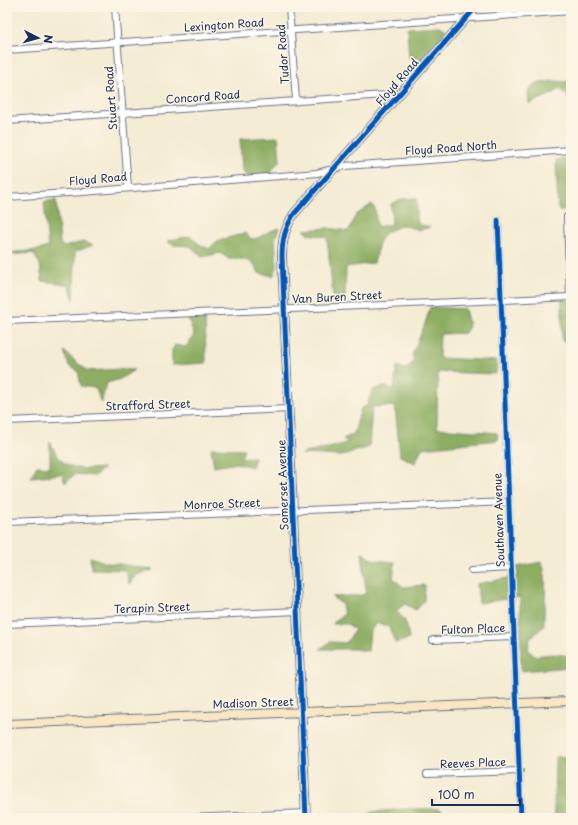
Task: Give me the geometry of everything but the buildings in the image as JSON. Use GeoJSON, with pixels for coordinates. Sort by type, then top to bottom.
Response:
{"type":"FeatureCollection","features":[{"type":"Feature","properties":{"kind":"street","name":"Stuart Road"},"geometry":{"type":"LineString","coordinates":[[115,7],[128,188]]}},
{"type":"Feature","properties":{"kind":"street","name":"Tudor Road"},"geometry":{"type":"LineString","coordinates":[[289,7],[296,100]]}},
{"type":"Feature","properties":{"kind":"street","name":"Floyd Road"},"geometry":{"type":"LineString","coordinates":[[7,197],[317,173],[333,169],[476,7]]}},
{"type":"Feature","properties":{"kind":"street","name":"Lexington Road"},"geometry":{"type":"LineString","coordinates":[[7,50],[571,11]]}},
{"type":"Feature","properties":{"kind":"street","name":"Concord Road"},"geometry":{"type":"LineString","coordinates":[[7,121],[400,94]]}},
{"type":"Feature","properties":{"kind":"street","name":"Floyd Road North"},"geometry":{"type":"LineString","coordinates":[[333,169],[345,166],[571,150]]}},
{"type":"Feature","properties":{"kind":"street","name":"Somerset Avenue"},"geometry":{"type":"LineString","coordinates":[[306,816],[282,245],[285,231],[294,214],[333,169]]}},
{"type":"Feature","properties":{"kind":"street"},"geometry":{"type":"LineString","coordinates":[[567,217],[570,297]]}},
{"type":"Feature","properties":{"kind":"street","name":"Southaven Avenue"},"geometry":{"type":"LineString","coordinates":[[498,220],[521,818]]}},
{"type":"Feature","properties":{"kind":"street","name":"Van Buren Street"},"geometry":{"type":"LineString","coordinates":[[7,321],[570,297]]}},
{"type":"Feature","properties":{"kind":"street","name":"Strafford Street"},"geometry":{"type":"LineString","coordinates":[[7,421],[289,409]]}},
{"type":"Feature","properties":{"kind":"street","name":"Monroe Street"},"geometry":{"type":"LineString","coordinates":[[7,522],[509,502]]}},
{"type":"Feature","properties":{"kind":"street"},"geometry":{"type":"LineString","coordinates":[[472,570],[511,568]]}},
{"type":"Feature","properties":{"kind":"street","name":"Terapin Street"},"geometry":{"type":"LineString","coordinates":[[7,624],[298,611]]}},
{"type":"Feature","properties":{"kind":"street","name":"Fulton Place"},"geometry":{"type":"LineString","coordinates":[[433,640],[514,637]]}},
{"type":"Feature","properties":{"kind":"street","name":"Madison Street"},"geometry":{"type":"LineString","coordinates":[[7,724],[571,701]]}},
{"type":"Feature","properties":{"kind":"street","name":"Reeves Place"},"geometry":{"type":"LineString","coordinates":[[427,774],[520,771]]}},
{"type":"Feature","properties":{"kind":"street"},"geometry":{"type":"LineString","coordinates":[[187,818],[306,816]]}},
{"type":"Feature","properties":{"kind":"green space"},"geometry":{"type":"Polygon","coordinates":[[[496,7],[530,7],[513,11],[497,9],[496,7]]]}},
{"type":"Feature","properties":{"kind":"green space"},"geometry":{"type":"Polygon","coordinates":[[[440,26],[445,29],[445,33],[422,58],[409,58],[407,28],[440,26]]]}},
{"type":"Feature","properties":{"kind":"green space"},"geometry":{"type":"Polygon","coordinates":[[[553,81],[571,82],[571,111],[567,95],[560,89],[529,104],[528,90],[535,84],[553,81]]]}},
{"type":"Feature","properties":{"kind":"green space"},"geometry":{"type":"Polygon","coordinates":[[[278,137],[280,161],[274,167],[271,174],[246,176],[242,170],[240,139],[278,137]]]}},
{"type":"Feature","properties":{"kind":"green space"},"geometry":{"type":"Polygon","coordinates":[[[570,157],[569,211],[558,210],[556,160],[570,157]]]}},
{"type":"Feature","properties":{"kind":"green space"},"geometry":{"type":"Polygon","coordinates":[[[416,198],[418,224],[430,227],[420,230],[402,225],[387,232],[380,239],[374,263],[346,267],[345,299],[333,296],[327,237],[308,234],[304,230],[328,228],[347,231],[349,230],[356,215],[372,204],[375,209],[377,227],[392,224],[391,204],[402,199],[416,198]]]}},
{"type":"Feature","properties":{"kind":"green space"},"geometry":{"type":"Polygon","coordinates":[[[56,200],[60,243],[64,247],[83,242],[93,245],[75,252],[74,300],[69,285],[42,281],[40,264],[33,253],[9,255],[7,257],[7,253],[38,250],[48,247],[44,202],[56,200]]]}},
{"type":"Feature","properties":{"kind":"green space"},"geometry":{"type":"Polygon","coordinates":[[[279,228],[275,239],[277,267],[273,276],[259,273],[254,264],[243,259],[229,259],[220,253],[202,257],[190,246],[173,245],[167,241],[190,236],[199,244],[209,249],[217,241],[245,233],[251,239],[258,238],[279,228]]]}},
{"type":"Feature","properties":{"kind":"green space"},"geometry":{"type":"Polygon","coordinates":[[[562,299],[571,301],[571,340],[562,341],[562,299]]]}},
{"type":"Feature","properties":{"kind":"green space"},"geometry":{"type":"Polygon","coordinates":[[[430,307],[465,309],[469,326],[465,333],[440,334],[439,358],[497,361],[496,374],[438,372],[437,428],[497,433],[498,440],[422,448],[415,463],[400,456],[395,406],[372,407],[369,447],[341,456],[301,454],[349,442],[343,439],[354,434],[361,408],[367,406],[372,390],[383,387],[394,389],[397,366],[406,369],[414,361],[412,355],[425,324],[430,307]]]}},
{"type":"Feature","properties":{"kind":"green space"},"geometry":{"type":"Polygon","coordinates":[[[188,318],[205,318],[206,363],[172,365],[172,350],[175,345],[186,347],[194,335],[188,318]]]}},
{"type":"Feature","properties":{"kind":"green space"},"geometry":{"type":"Polygon","coordinates":[[[7,338],[11,417],[7,417],[7,338]]]}},
{"type":"Feature","properties":{"kind":"green space"},"geometry":{"type":"Polygon","coordinates":[[[64,351],[88,371],[123,369],[134,370],[120,379],[107,383],[101,403],[96,388],[81,386],[78,371],[69,366],[64,351]]]}},
{"type":"Feature","properties":{"kind":"green space"},"geometry":{"type":"Polygon","coordinates":[[[50,441],[59,458],[71,466],[85,469],[104,468],[95,476],[75,474],[65,483],[62,474],[31,477],[37,466],[50,467],[50,441]]]}},
{"type":"Feature","properties":{"kind":"green space"},"geometry":{"type":"Polygon","coordinates":[[[211,448],[244,449],[241,458],[255,457],[252,467],[237,463],[214,467],[211,448]]]}},
{"type":"Feature","properties":{"kind":"green space"},"geometry":{"type":"Polygon","coordinates":[[[362,553],[374,560],[395,562],[393,578],[403,587],[425,585],[424,601],[416,610],[405,604],[396,611],[406,623],[409,639],[395,643],[389,627],[378,623],[370,630],[368,651],[354,649],[320,649],[330,642],[346,643],[355,630],[348,624],[333,624],[344,615],[342,604],[332,597],[363,595],[366,591],[362,553]]]}},
{"type":"Feature","properties":{"kind":"green space"},"geometry":{"type":"Polygon","coordinates":[[[90,557],[107,563],[153,570],[136,575],[129,584],[126,570],[92,569],[90,557]]]}},
{"type":"Feature","properties":{"kind":"green space"},"geometry":{"type":"Polygon","coordinates":[[[542,562],[545,578],[544,626],[530,638],[528,649],[534,656],[554,654],[571,656],[571,667],[521,671],[520,597],[479,603],[477,584],[518,576],[517,567],[542,562]]]}},
{"type":"Feature","properties":{"kind":"green space"},"geometry":{"type":"Polygon","coordinates":[[[571,756],[571,818],[556,818],[554,813],[555,757],[571,756]]]}},
{"type":"Feature","properties":{"kind":"green space"},"geometry":{"type":"Polygon","coordinates":[[[408,809],[440,809],[445,813],[446,818],[363,818],[372,812],[408,809]]]}},
{"type":"Feature","properties":{"kind":"cycle path"},"geometry":{"type":"LineString","coordinates":[[306,818],[282,257],[283,240],[288,224],[294,214],[476,7]]}},
{"type":"Feature","properties":{"kind":"cycle path"},"geometry":{"type":"LineString","coordinates":[[498,220],[521,818]]}}]}
